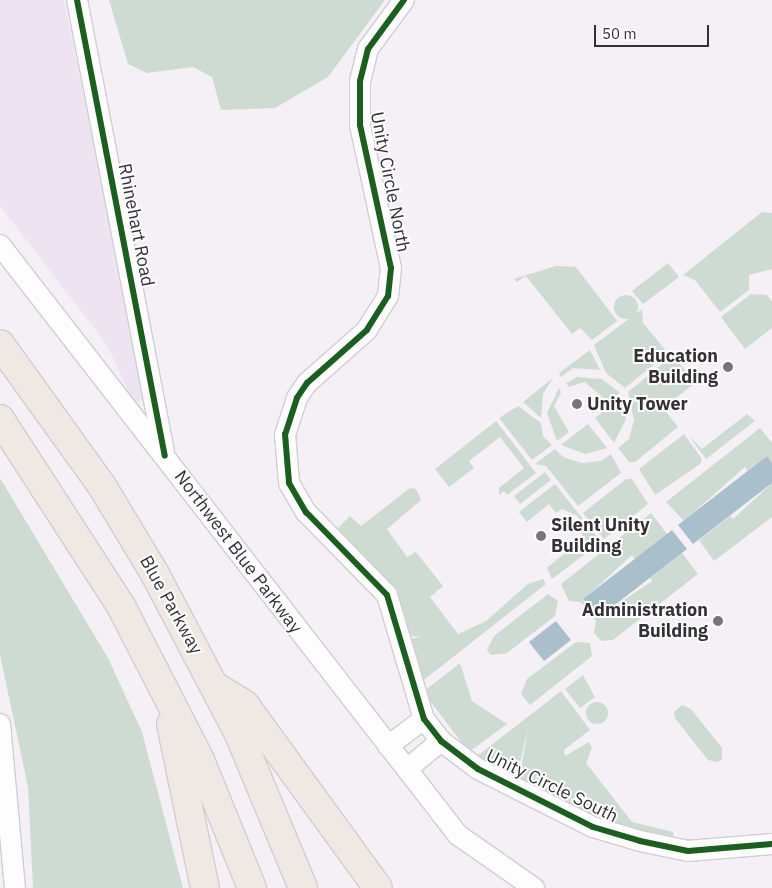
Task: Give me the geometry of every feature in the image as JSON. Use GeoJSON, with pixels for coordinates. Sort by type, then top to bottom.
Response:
{"type":"FeatureCollection","features":[{"type":"Feature","properties":{"kind":"highway","name":"Blue Parkway"},"geometry":{"type":"LineString","coordinates":[[0,344],[102,486],[214,686],[303,888]]}},
{"type":"Feature","properties":{"kind":"highway"},"geometry":{"type":"LineString","coordinates":[[0,419],[67,516],[161,681],[252,888]]}},
{"type":"Feature","properties":{"kind":"highway"},"geometry":{"type":"LineString","coordinates":[[161,681],[206,888]]}},
{"type":"Feature","properties":{"kind":"highway"},"geometry":{"type":"LineString","coordinates":[[214,686],[245,705],[378,888]]}},
{"type":"Feature","properties":{"kind":"street","name":"Rhinehart Road"},"geometry":{"type":"LineString","coordinates":[[78,0],[165,456]]}},
{"type":"Feature","properties":{"kind":"street","name":"Unity Circle North"},"geometry":{"type":"LineString","coordinates":[[404,0],[368,50],[360,80],[360,126],[391,268],[388,296],[368,330],[307,383],[297,398],[288,420],[284,461],[289,483],[306,512],[387,595],[413,692]]}},
{"type":"Feature","properties":{"kind":"street","name":"Northwest Blue Parkway"},"geometry":{"type":"LineString","coordinates":[[0,245],[458,835],[534,888]]}},
{"type":"Feature","properties":{"kind":"street","name":"Unity Circle South"},"geometry":{"type":"LineString","coordinates":[[413,692],[424,719],[441,741],[478,769],[593,827],[640,842],[688,851],[772,844]]}},
{"type":"Feature","properties":{"kind":"street"},"geometry":{"type":"LineString","coordinates":[[388,746],[424,719]]}},
{"type":"Feature","properties":{"kind":"street"},"geometry":{"type":"LineString","coordinates":[[0,724],[15,888]]}},
{"type":"Feature","properties":{"kind":"street"},"geometry":{"type":"LineString","coordinates":[[407,770],[441,741]]}},
{"type":"Feature","properties":{"kind":"shaded area"},"geometry":{"type":"Polygon","coordinates":[[[0,0],[64,0],[144,384],[145,398],[139,402],[133,402],[107,345],[0,206],[0,0]]]}},
{"type":"Feature","properties":{"kind":"shaded area"},"geometry":{"type":"Polygon","coordinates":[[[109,0],[385,0],[328,77],[275,108],[221,110],[212,77],[193,67],[147,73],[128,64],[109,0]]]}},
{"type":"Feature","properties":{"kind":"shaded area"},"geometry":{"type":"Polygon","coordinates":[[[762,212],[772,213],[772,269],[749,275],[749,290],[720,312],[695,280],[683,275],[762,212]]]}},
{"type":"Feature","properties":{"kind":"shaded area"},"geometry":{"type":"Polygon","coordinates":[[[668,263],[679,277],[643,304],[632,291],[668,263]]]}},
{"type":"Feature","properties":{"kind":"shaded area"},"geometry":{"type":"Polygon","coordinates":[[[556,266],[576,267],[617,321],[592,340],[580,328],[572,334],[526,276],[517,282],[514,279],[556,266]]]}},
{"type":"Feature","properties":{"kind":"shaded area"},"geometry":{"type":"Polygon","coordinates":[[[751,294],[767,295],[772,302],[772,328],[745,349],[721,317],[751,294]]]}},
{"type":"Feature","properties":{"kind":"shaded area"},"geometry":{"type":"Polygon","coordinates":[[[626,295],[634,299],[638,307],[634,315],[626,319],[618,315],[614,307],[618,299],[626,295]]]}},
{"type":"Feature","properties":{"kind":"shaded area"},"geometry":{"type":"Polygon","coordinates":[[[642,309],[643,323],[668,353],[625,388],[606,373],[594,345],[642,309]]]}},
{"type":"Feature","properties":{"kind":"shaded area"},"geometry":{"type":"Polygon","coordinates":[[[590,350],[600,370],[573,368],[561,377],[559,373],[590,350]]]}},
{"type":"Feature","properties":{"kind":"shaded area"},"geometry":{"type":"Polygon","coordinates":[[[673,355],[695,383],[663,408],[678,427],[635,462],[629,462],[618,448],[629,439],[634,420],[628,392],[673,355]]]}},
{"type":"Feature","properties":{"kind":"shaded area"},"geometry":{"type":"Polygon","coordinates":[[[577,377],[602,379],[620,393],[608,402],[585,382],[569,387],[566,383],[577,377]]]}},
{"type":"Feature","properties":{"kind":"shaded area"},"geometry":{"type":"Polygon","coordinates":[[[553,378],[543,394],[541,418],[523,402],[553,378]]]}},
{"type":"Feature","properties":{"kind":"shaded area"},"geometry":{"type":"Polygon","coordinates":[[[559,388],[561,393],[554,406],[569,432],[557,441],[547,413],[559,388]]]}},
{"type":"Feature","properties":{"kind":"shaded area"},"geometry":{"type":"Polygon","coordinates":[[[622,397],[626,419],[614,443],[595,418],[622,397]]]}},
{"type":"Feature","properties":{"kind":"shaded area"},"geometry":{"type":"Polygon","coordinates":[[[518,406],[541,423],[543,436],[552,445],[532,460],[499,418],[518,406]]]}},
{"type":"Feature","properties":{"kind":"shaded area"},"geometry":{"type":"Polygon","coordinates":[[[747,414],[755,421],[706,459],[688,435],[702,449],[747,414]]]}},
{"type":"Feature","properties":{"kind":"shaded area"},"geometry":{"type":"Polygon","coordinates":[[[496,421],[536,473],[507,495],[504,491],[499,495],[499,488],[524,468],[500,437],[469,461],[474,468],[449,487],[435,469],[496,421]]]}},
{"type":"Feature","properties":{"kind":"shaded area"},"geometry":{"type":"Polygon","coordinates":[[[588,424],[607,448],[585,454],[561,445],[588,424]]]}},
{"type":"Feature","properties":{"kind":"shaded area"},"geometry":{"type":"Polygon","coordinates":[[[760,428],[772,443],[772,463],[767,456],[747,471],[745,467],[684,521],[666,502],[760,428]]]}},
{"type":"Feature","properties":{"kind":"shaded area"},"geometry":{"type":"Polygon","coordinates":[[[684,434],[702,459],[700,464],[655,495],[639,469],[684,434]]]}},
{"type":"Feature","properties":{"kind":"shaded area"},"geometry":{"type":"Polygon","coordinates":[[[555,449],[563,457],[582,463],[601,461],[611,454],[621,473],[578,506],[546,466],[535,464],[555,449]]]}},
{"type":"Feature","properties":{"kind":"shaded area"},"geometry":{"type":"Polygon","coordinates":[[[545,472],[551,480],[520,504],[514,496],[545,472]]]}},
{"type":"Feature","properties":{"kind":"shaded area"},"geometry":{"type":"Polygon","coordinates":[[[0,478],[108,658],[142,732],[183,888],[33,888],[28,787],[0,655],[0,478]]]}},
{"type":"Feature","properties":{"kind":"shaded area"},"geometry":{"type":"Polygon","coordinates":[[[626,479],[632,479],[648,504],[604,539],[583,513],[626,479]]]}},
{"type":"Feature","properties":{"kind":"shaded area"},"geometry":{"type":"Polygon","coordinates":[[[772,483],[772,517],[714,561],[699,540],[730,516],[733,519],[772,483]]]}},
{"type":"Feature","properties":{"kind":"shaded area"},"geometry":{"type":"Polygon","coordinates":[[[555,484],[601,542],[552,579],[547,568],[583,538],[578,516],[562,509],[556,513],[549,504],[527,522],[519,512],[555,484]]]}},
{"type":"Feature","properties":{"kind":"shaded area"},"geometry":{"type":"Polygon","coordinates":[[[410,488],[416,489],[421,500],[387,529],[407,557],[416,552],[443,586],[430,597],[458,634],[486,621],[528,584],[543,579],[546,584],[420,683],[410,639],[421,637],[407,636],[384,578],[338,528],[350,516],[361,526],[410,488]]]}},
{"type":"Feature","properties":{"kind":"shaded area"},"geometry":{"type":"Polygon","coordinates":[[[651,513],[667,534],[635,559],[632,555],[583,600],[598,618],[652,581],[650,578],[682,553],[698,574],[613,640],[601,641],[594,633],[596,621],[581,602],[569,601],[561,584],[651,513]]]}},
{"type":"Feature","properties":{"kind":"shaded area"},"geometry":{"type":"Polygon","coordinates":[[[548,594],[558,601],[555,616],[507,653],[491,655],[487,650],[494,636],[548,594]]]}},
{"type":"Feature","properties":{"kind":"shaded area"},"geometry":{"type":"Polygon","coordinates":[[[576,642],[590,643],[592,656],[530,705],[521,694],[527,679],[576,642]]]}},
{"type":"Feature","properties":{"kind":"shaded area"},"geometry":{"type":"Polygon","coordinates":[[[460,663],[472,701],[507,724],[469,752],[423,692],[460,663]]]}},
{"type":"Feature","properties":{"kind":"shaded area"},"geometry":{"type":"Polygon","coordinates":[[[583,675],[595,697],[580,708],[565,689],[583,675]]]}},
{"type":"Feature","properties":{"kind":"shaded area"},"geometry":{"type":"Polygon","coordinates":[[[561,691],[590,730],[564,750],[565,756],[589,742],[592,748],[586,763],[632,822],[673,832],[674,837],[601,821],[519,781],[528,728],[516,780],[476,757],[561,691]]]}},
{"type":"Feature","properties":{"kind":"shaded area"},"geometry":{"type":"Polygon","coordinates":[[[593,702],[601,702],[608,709],[608,717],[601,724],[593,724],[586,717],[586,709],[593,702]]]}},
{"type":"Feature","properties":{"kind":"shaded area"},"geometry":{"type":"Polygon","coordinates":[[[682,705],[691,709],[722,748],[722,759],[718,762],[708,760],[675,718],[674,712],[682,705]]]}},
{"type":"Feature","properties":{"kind":"water"},"geometry":{"type":"Polygon","coordinates":[[[767,456],[772,463],[772,483],[693,544],[678,525],[767,456]]]}},
{"type":"Feature","properties":{"kind":"water"},"geometry":{"type":"Polygon","coordinates":[[[672,530],[687,549],[598,618],[583,599],[672,530]]]}},
{"type":"Feature","properties":{"kind":"water"},"geometry":{"type":"Polygon","coordinates":[[[556,621],[571,640],[544,661],[529,642],[556,621]]]}},
{"type":"Feature","properties":{"kind":"cycle path"},"geometry":{"type":"LineString","coordinates":[[77,0],[165,456]]}},
{"type":"Feature","properties":{"kind":"cycle path"},"geometry":{"type":"LineString","coordinates":[[404,0],[368,49],[360,81],[360,125],[391,268],[388,296],[367,330],[307,383],[297,398],[285,434],[289,483],[306,512],[387,595],[424,719],[441,741],[478,769],[593,827],[640,841],[688,851],[772,844]]}},
{"type":"Feature","properties":{"kind":"place","name":"Education Building"},"geometry":{"type":"Point","coordinates":[728,367]}},
{"type":"Feature","properties":{"kind":"place","name":"Unity Tower"},"geometry":{"type":"Point","coordinates":[577,404]}},
{"type":"Feature","properties":{"kind":"place","name":"Silent Unity Building"},"geometry":{"type":"Point","coordinates":[541,536]}},
{"type":"Feature","properties":{"kind":"place","name":"Administration Building"},"geometry":{"type":"Point","coordinates":[718,621]}}]}
